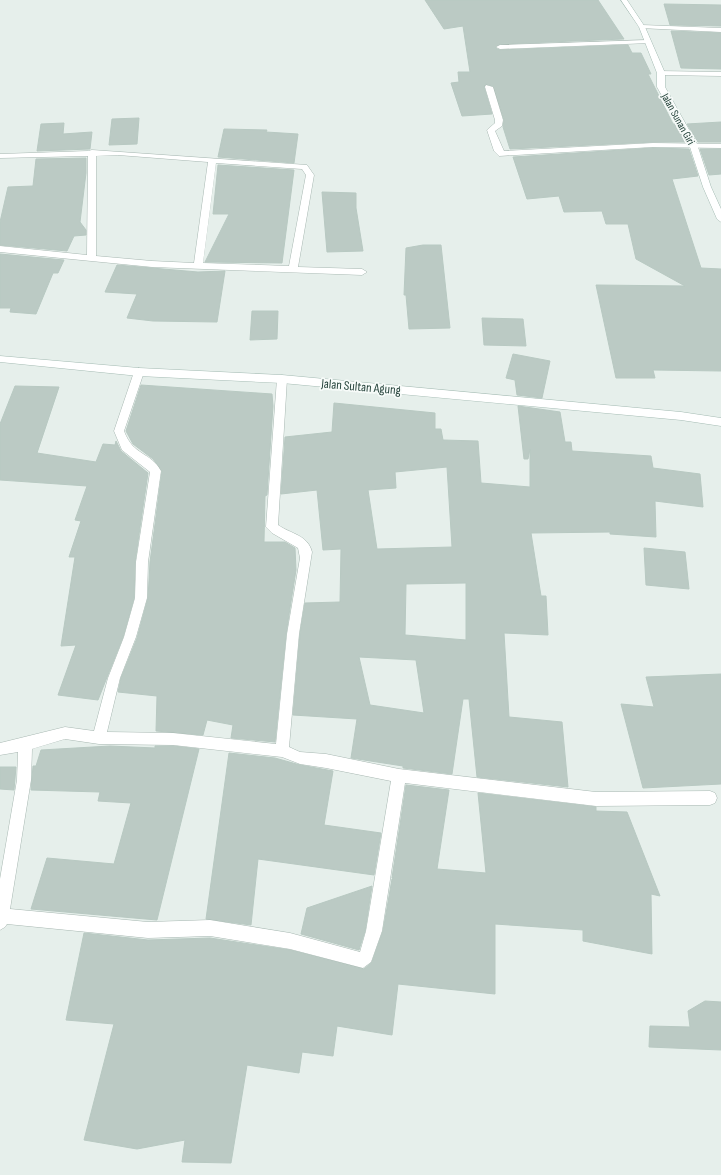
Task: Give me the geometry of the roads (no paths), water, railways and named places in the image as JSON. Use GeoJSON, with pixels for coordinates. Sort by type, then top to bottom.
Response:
{"type":"FeatureCollection","features":[{"type":"Feature","properties":{"kind":"street","name":"Jalan Sunan Giri"},"geometry":{"type":"LineString","coordinates":[[624,0],[642,27],[661,73],[660,87],[693,144],[707,188],[721,219]]}},
{"type":"Feature","properties":{"kind":"street"},"geometry":{"type":"LineString","coordinates":[[642,27],[721,30]]}},
{"type":"Feature","properties":{"kind":"street"},"geometry":{"type":"LineString","coordinates":[[500,47],[648,42]]}},
{"type":"Feature","properties":{"kind":"street"},"geometry":{"type":"LineString","coordinates":[[661,73],[721,74]]}},
{"type":"Feature","properties":{"kind":"street"},"geometry":{"type":"LineString","coordinates":[[488,86],[499,120],[498,124],[491,130],[498,151],[502,154],[693,144],[721,146]]}},
{"type":"Feature","properties":{"kind":"street"},"geometry":{"type":"LineString","coordinates":[[91,259],[92,152]]}},
{"type":"Feature","properties":{"kind":"street"},"geometry":{"type":"LineString","coordinates":[[0,156],[118,152],[212,161],[304,167],[308,170],[310,175],[293,270]]}},
{"type":"Feature","properties":{"kind":"street"},"geometry":{"type":"LineString","coordinates":[[198,265],[212,161]]}},
{"type":"Feature","properties":{"kind":"street"},"geometry":{"type":"LineString","coordinates":[[0,249],[152,264],[362,272]]}},
{"type":"Feature","properties":{"kind":"street","name":"Jalan Sultan Agung"},"geometry":{"type":"LineString","coordinates":[[0,359],[139,372],[282,379],[681,416],[721,422]]}},
{"type":"Feature","properties":{"kind":"street"},"geometry":{"type":"LineString","coordinates":[[98,738],[114,678],[130,637],[142,598],[142,562],[156,471],[150,464],[138,458],[128,450],[121,439],[119,431],[139,372]]}},
{"type":"Feature","properties":{"kind":"street"},"geometry":{"type":"LineString","coordinates":[[282,379],[272,527],[278,532],[300,542],[306,549],[306,555],[295,622],[282,751]]}},
{"type":"Feature","properties":{"kind":"street"},"geometry":{"type":"LineString","coordinates":[[0,749],[65,733],[98,738],[173,739],[282,751],[300,758],[326,761],[400,776],[596,799],[710,798]]}},
{"type":"Feature","properties":{"kind":"street"},"geometry":{"type":"LineString","coordinates":[[25,744],[24,780],[1,919],[148,930],[210,928],[290,941],[363,960],[366,957],[374,932],[400,776]]}}]}
